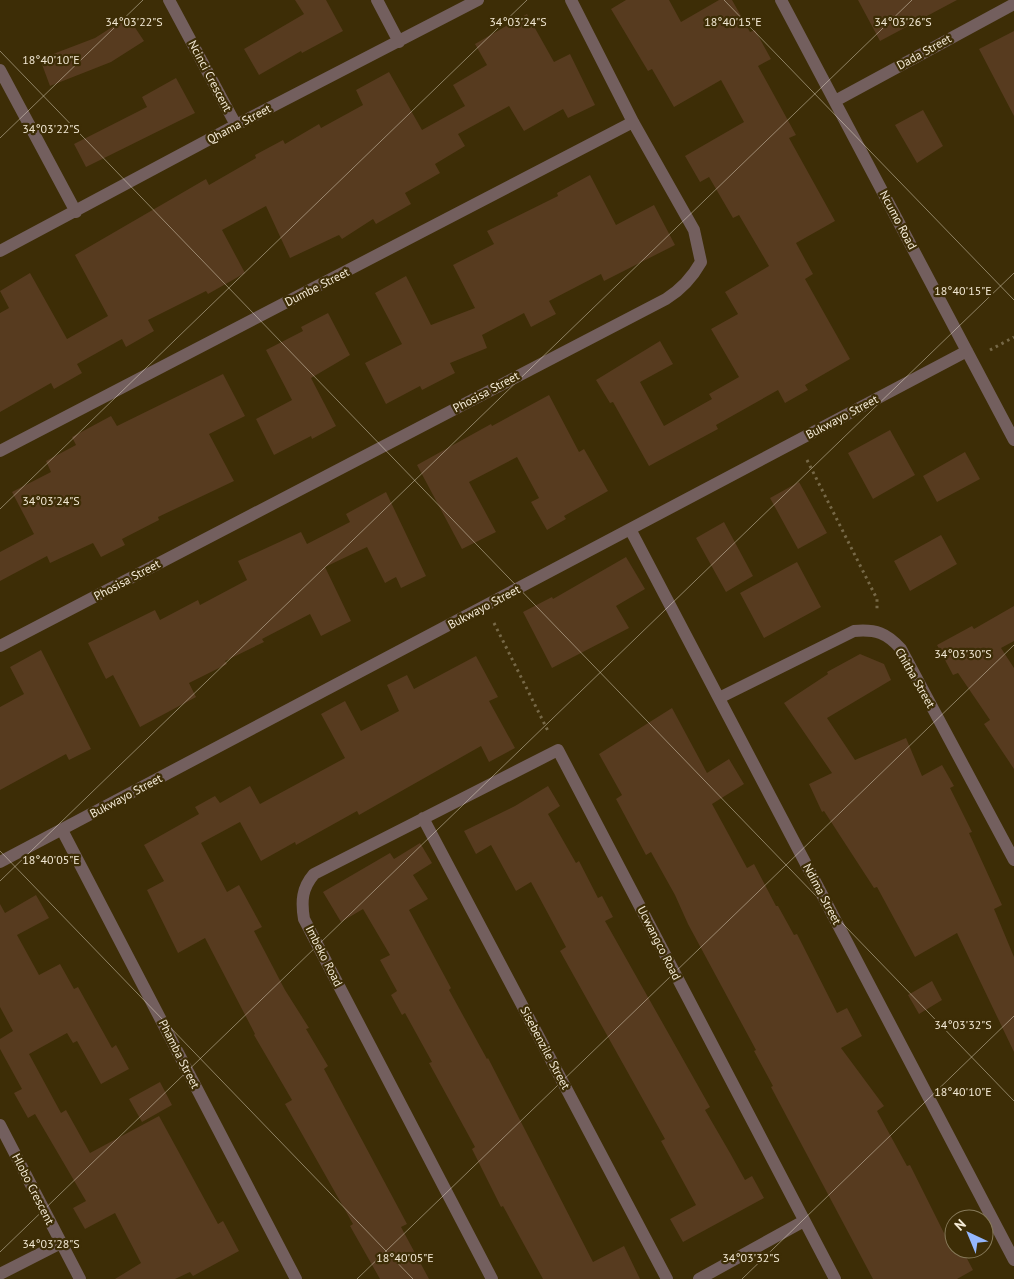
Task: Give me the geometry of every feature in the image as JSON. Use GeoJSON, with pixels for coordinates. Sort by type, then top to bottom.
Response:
{"type":"FeatureCollection","features":[{"type":"Feature","properties":{"kind":"street","name":"Ncinci Crescent"},"geometry":{"type":"LineString","coordinates":[[169,0],[236,125]]}},
{"type":"Feature","properties":{"kind":"street"},"geometry":{"type":"LineString","coordinates":[[376,0],[399,42]]}},
{"type":"Feature","properties":{"kind":"street","name":"Qhama Street"},"geometry":{"type":"LineString","coordinates":[[0,251],[236,125],[478,0]]}},
{"type":"Feature","properties":{"kind":"street","name":"Phosisa Street"},"geometry":{"type":"LineString","coordinates":[[0,646],[681,289],[702,262],[699,241],[634,122],[571,0]]}},
{"type":"Feature","properties":{"kind":"street","name":"Ncumo Road"},"geometry":{"type":"LineString","coordinates":[[781,0],[1014,440]]}},
{"type":"Feature","properties":{"kind":"street","name":"Dada Street"},"geometry":{"type":"LineString","coordinates":[[835,101],[1008,4]]}},
{"type":"Feature","properties":{"kind":"street"},"geometry":{"type":"LineString","coordinates":[[0,70],[76,212]]}},
{"type":"Feature","properties":{"kind":"street","name":"Dumbe Street"},"geometry":{"type":"LineString","coordinates":[[0,451],[634,122]]}},
{"type":"Feature","properties":{"kind":"street","name":"Bukwayo Street"},"geometry":{"type":"LineString","coordinates":[[0,862],[797,441],[970,355]]}},
{"type":"Feature","properties":{"kind":"street","name":"Ndima Street"},"geometry":{"type":"LineString","coordinates":[[630,529],[1014,1260]]}},
{"type":"Feature","properties":{"kind":"street"},"geometry":{"type":"LineString","coordinates":[[719,698],[854,631],[877,630]]}},
{"type":"Feature","properties":{"kind":"street","name":"Chitha Street"},"geometry":{"type":"LineString","coordinates":[[877,630],[893,640],[901,649],[1014,860]]}},
{"type":"Feature","properties":{"kind":"street","name":"Imbeko Road"},"geometry":{"type":"LineString","coordinates":[[492,1279],[308,927],[302,907],[304,890],[314,874],[558,750]]}},
{"type":"Feature","properties":{"kind":"street","name":"Ucwangco Road"},"geometry":{"type":"LineString","coordinates":[[558,750],[835,1279]]}},
{"type":"Feature","properties":{"kind":"street","name":"Sisebenzile Street"},"geometry":{"type":"LineString","coordinates":[[423,818],[667,1279]]}},
{"type":"Feature","properties":{"kind":"street","name":"Phamba Street"},"geometry":{"type":"LineString","coordinates":[[62,830],[296,1279]]}},
{"type":"Feature","properties":{"kind":"street","name":"Hlobo Crescent"},"geometry":{"type":"LineString","coordinates":[[0,1125],[80,1279]]}},
{"type":"Feature","properties":{"kind":"street"},"geometry":{"type":"LineString","coordinates":[[699,1279],[804,1221]]}},
{"type":"Feature","properties":{"kind":"street"},"geometry":{"type":"LineString","coordinates":[[0,1274],[61,1243]]}},
{"type":"Feature","properties":{"kind":"path"},"geometry":{"type":"LineString","coordinates":[[970,355],[1014,338]]}},
{"type":"Feature","properties":{"kind":"path"},"geometry":{"type":"LineString","coordinates":[[797,441],[877,599],[877,630]]}},
{"type":"Feature","properties":{"kind":"path"},"geometry":{"type":"LineString","coordinates":[[486,606],[558,750]]}},
{"type":"Feature","properties":{"kind":"building"},"geometry":{"type":"Polygon","coordinates":[[[295,0],[326,0],[343,31],[302,53],[301,51],[259,75],[244,49],[304,14],[295,0]]]}},
{"type":"Feature","properties":{"kind":"building"},"geometry":{"type":"Polygon","coordinates":[[[626,0],[669,0],[681,22],[719,0],[732,0],[750,32],[755,30],[771,59],[758,66],[796,135],[789,138],[835,221],[796,243],[813,274],[805,279],[850,359],[805,385],[808,390],[785,403],[778,390],[716,425],[718,429],[649,466],[613,402],[610,403],[596,380],[660,341],[673,364],[640,382],[664,426],[712,399],[709,394],[739,377],[711,329],[738,314],[725,292],[769,266],[739,215],[733,218],[709,177],[700,182],[685,156],[744,122],[721,80],[674,107],[652,69],[648,71],[611,9],[626,0]]]}},
{"type":"Feature","properties":{"kind":"building"},"geometry":{"type":"Polygon","coordinates":[[[858,0],[957,0],[880,41],[858,0]]]}},
{"type":"Feature","properties":{"kind":"building"},"geometry":{"type":"Polygon","coordinates":[[[527,14],[554,62],[570,54],[595,105],[568,118],[563,109],[524,131],[509,106],[458,134],[465,146],[435,164],[440,173],[405,193],[411,204],[376,224],[373,219],[342,239],[339,235],[290,258],[266,206],[222,230],[245,273],[208,294],[206,291],[148,320],[154,331],[126,347],[122,339],[77,364],[82,373],[54,389],[51,383],[0,412],[0,313],[9,308],[0,291],[30,273],[67,339],[108,316],[75,255],[206,179],[209,185],[256,158],[255,155],[283,140],[285,144],[319,124],[321,128],[363,105],[356,90],[389,72],[422,130],[465,106],[453,85],[487,65],[475,44],[527,14]]]}},
{"type":"Feature","properties":{"kind":"building"},"geometry":{"type":"Polygon","coordinates":[[[128,17],[144,41],[111,62],[50,86],[40,59],[95,38],[128,17]]]}},
{"type":"Feature","properties":{"kind":"building"},"geometry":{"type":"Polygon","coordinates":[[[1014,31],[1014,116],[979,49],[1014,31]]]}},
{"type":"Feature","properties":{"kind":"building"},"geometry":{"type":"Polygon","coordinates":[[[176,78],[195,113],[86,167],[74,144],[147,107],[142,97],[176,78]]]}},
{"type":"Feature","properties":{"kind":"building"},"geometry":{"type":"Polygon","coordinates":[[[923,110],[943,146],[917,163],[895,125],[923,110]]]}},
{"type":"Feature","properties":{"kind":"building"},"geometry":{"type":"Polygon","coordinates":[[[590,175],[616,225],[654,205],[675,245],[604,281],[601,274],[549,301],[556,314],[531,327],[524,313],[482,335],[487,348],[450,363],[455,373],[422,390],[420,386],[386,404],[365,363],[402,344],[375,293],[406,276],[431,325],[475,308],[453,265],[494,244],[487,231],[558,196],[557,193],[590,175]]]}},
{"type":"Feature","properties":{"kind":"building"},"geometry":{"type":"Polygon","coordinates":[[[328,313],[350,355],[311,378],[336,426],[312,439],[311,436],[274,455],[256,419],[292,400],[266,350],[303,331],[301,327],[328,313]]]}},
{"type":"Feature","properties":{"kind":"building"},"geometry":{"type":"Polygon","coordinates":[[[223,374],[245,416],[209,434],[234,481],[158,517],[159,520],[122,539],[125,545],[101,557],[93,543],[50,563],[47,556],[0,581],[0,552],[34,534],[12,492],[51,472],[46,461],[76,445],[72,437],[111,416],[117,426],[223,374]]]}},
{"type":"Feature","properties":{"kind":"building"},"geometry":{"type":"Polygon","coordinates":[[[549,395],[579,452],[584,449],[608,491],[564,516],[566,519],[547,530],[531,502],[539,498],[517,457],[469,482],[496,532],[462,549],[417,465],[491,424],[492,426],[549,395]]]}},
{"type":"Feature","properties":{"kind":"building"},"geometry":{"type":"Polygon","coordinates":[[[890,430],[915,475],[873,499],[848,453],[890,430]]]}},
{"type":"Feature","properties":{"kind":"building"},"geometry":{"type":"Polygon","coordinates":[[[965,452],[980,479],[937,502],[923,476],[965,452]]]}},
{"type":"Feature","properties":{"kind":"building"},"geometry":{"type":"Polygon","coordinates":[[[799,482],[827,533],[798,549],[770,498],[799,482]]]}},
{"type":"Feature","properties":{"kind":"building"},"geometry":{"type":"Polygon","coordinates":[[[386,492],[426,576],[401,588],[396,577],[385,583],[367,547],[325,567],[351,621],[321,636],[310,614],[262,639],[264,642],[225,661],[227,664],[189,683],[196,697],[140,727],[113,675],[106,679],[88,643],[155,610],[160,620],[198,600],[200,605],[247,580],[238,561],[301,532],[307,544],[350,522],[346,514],[386,492]]]}},
{"type":"Feature","properties":{"kind":"building"},"geometry":{"type":"Polygon","coordinates":[[[724,522],[753,576],[726,592],[696,538],[724,522]]]}},
{"type":"Feature","properties":{"kind":"building"},"geometry":{"type":"Polygon","coordinates":[[[941,535],[957,564],[910,591],[894,561],[941,535]]]}},
{"type":"Feature","properties":{"kind":"building"},"geometry":{"type":"Polygon","coordinates":[[[626,557],[645,589],[616,606],[629,628],[552,668],[523,612],[552,597],[553,599],[626,557]]]}},
{"type":"Feature","properties":{"kind":"building"},"geometry":{"type":"Polygon","coordinates":[[[797,562],[821,607],[764,638],[740,593],[797,562]]]}},
{"type":"Feature","properties":{"kind":"building"},"geometry":{"type":"Polygon","coordinates":[[[1014,606],[1014,641],[1001,648],[1014,668],[1014,769],[984,724],[990,720],[958,673],[953,675],[937,645],[972,626],[974,629],[1014,606]]]}},
{"type":"Feature","properties":{"kind":"building"},"geometry":{"type":"Polygon","coordinates":[[[41,650],[91,749],[69,760],[66,754],[0,790],[0,707],[24,694],[10,667],[41,650]]]}},
{"type":"Feature","properties":{"kind":"building"},"geometry":{"type":"Polygon","coordinates":[[[860,654],[884,664],[891,680],[827,718],[855,760],[906,738],[922,776],[942,765],[954,786],[950,788],[972,832],[969,833],[1002,905],[994,909],[1014,957],[1014,1052],[957,933],[915,957],[877,887],[874,888],[824,811],[822,812],[809,784],[832,773],[784,703],[828,674],[827,672],[860,654]]]}},
{"type":"Feature","properties":{"kind":"building"},"geometry":{"type":"Polygon","coordinates":[[[476,656],[498,697],[489,701],[515,748],[489,762],[481,746],[359,815],[357,811],[296,845],[295,842],[261,861],[240,822],[201,843],[227,892],[239,885],[262,927],[254,931],[285,990],[309,1028],[306,1029],[328,1066],[324,1069],[407,1224],[401,1227],[429,1279],[380,1279],[350,1226],[353,1224],[285,1104],[292,1100],[254,1035],[205,938],[178,953],[147,890],[164,881],[144,845],[199,814],[195,807],[215,796],[220,803],[250,786],[260,804],[345,758],[321,714],[345,701],[361,731],[399,711],[387,685],[407,675],[414,689],[476,656]]]}},
{"type":"Feature","properties":{"kind":"building"},"geometry":{"type":"Polygon","coordinates":[[[672,708],[707,773],[729,759],[744,784],[712,804],[747,868],[754,864],[776,906],[778,906],[794,935],[797,934],[837,1013],[847,1008],[862,1036],[841,1048],[884,1106],[877,1111],[907,1166],[910,1165],[944,1233],[944,1259],[967,1259],[973,1270],[957,1279],[873,1279],[771,1087],[773,1086],[754,1051],[756,1050],[688,924],[675,895],[651,852],[646,855],[616,799],[622,795],[599,754],[672,708]]]}},
{"type":"Feature","properties":{"kind":"building"},"geometry":{"type":"Polygon","coordinates":[[[548,786],[560,806],[548,814],[576,863],[579,861],[598,898],[602,896],[613,917],[605,921],[710,1107],[705,1110],[745,1180],[752,1176],[764,1198],[683,1242],[670,1219],[696,1205],[661,1141],[665,1139],[560,951],[566,947],[531,882],[516,891],[491,845],[476,854],[464,831],[515,806],[548,786]]]}},
{"type":"Feature","properties":{"kind":"building"},"geometry":{"type":"Polygon","coordinates":[[[420,843],[432,863],[413,875],[428,899],[409,910],[451,988],[449,990],[488,1058],[593,1262],[624,1246],[640,1279],[543,1279],[503,1206],[501,1207],[472,1149],[475,1147],[429,1063],[432,1062],[405,1013],[402,1015],[391,995],[397,991],[380,960],[390,955],[363,909],[341,922],[323,892],[390,853],[394,859],[420,843]]]}},
{"type":"Feature","properties":{"kind":"building"},"geometry":{"type":"Polygon","coordinates":[[[36,895],[49,918],[17,935],[39,975],[60,964],[74,989],[78,987],[112,1048],[116,1045],[129,1069],[101,1084],[77,1041],[73,1043],[67,1033],[29,1054],[61,1113],[66,1110],[90,1153],[159,1116],[218,1224],[223,1221],[239,1251],[193,1276],[190,1272],[175,1279],[115,1279],[141,1263],[115,1213],[85,1229],[73,1208],[86,1201],[35,1114],[28,1118],[14,1093],[22,1089],[0,1049],[0,1039],[13,1031],[0,1007],[0,904],[5,913],[36,895]]]}},
{"type":"Feature","properties":{"kind":"building"},"geometry":{"type":"Polygon","coordinates":[[[932,981],[942,1000],[919,1014],[908,995],[932,981]]]}},
{"type":"Feature","properties":{"kind":"building"},"geometry":{"type":"Polygon","coordinates":[[[160,1082],[172,1105],[142,1122],[129,1099],[160,1082]]]}}]}
